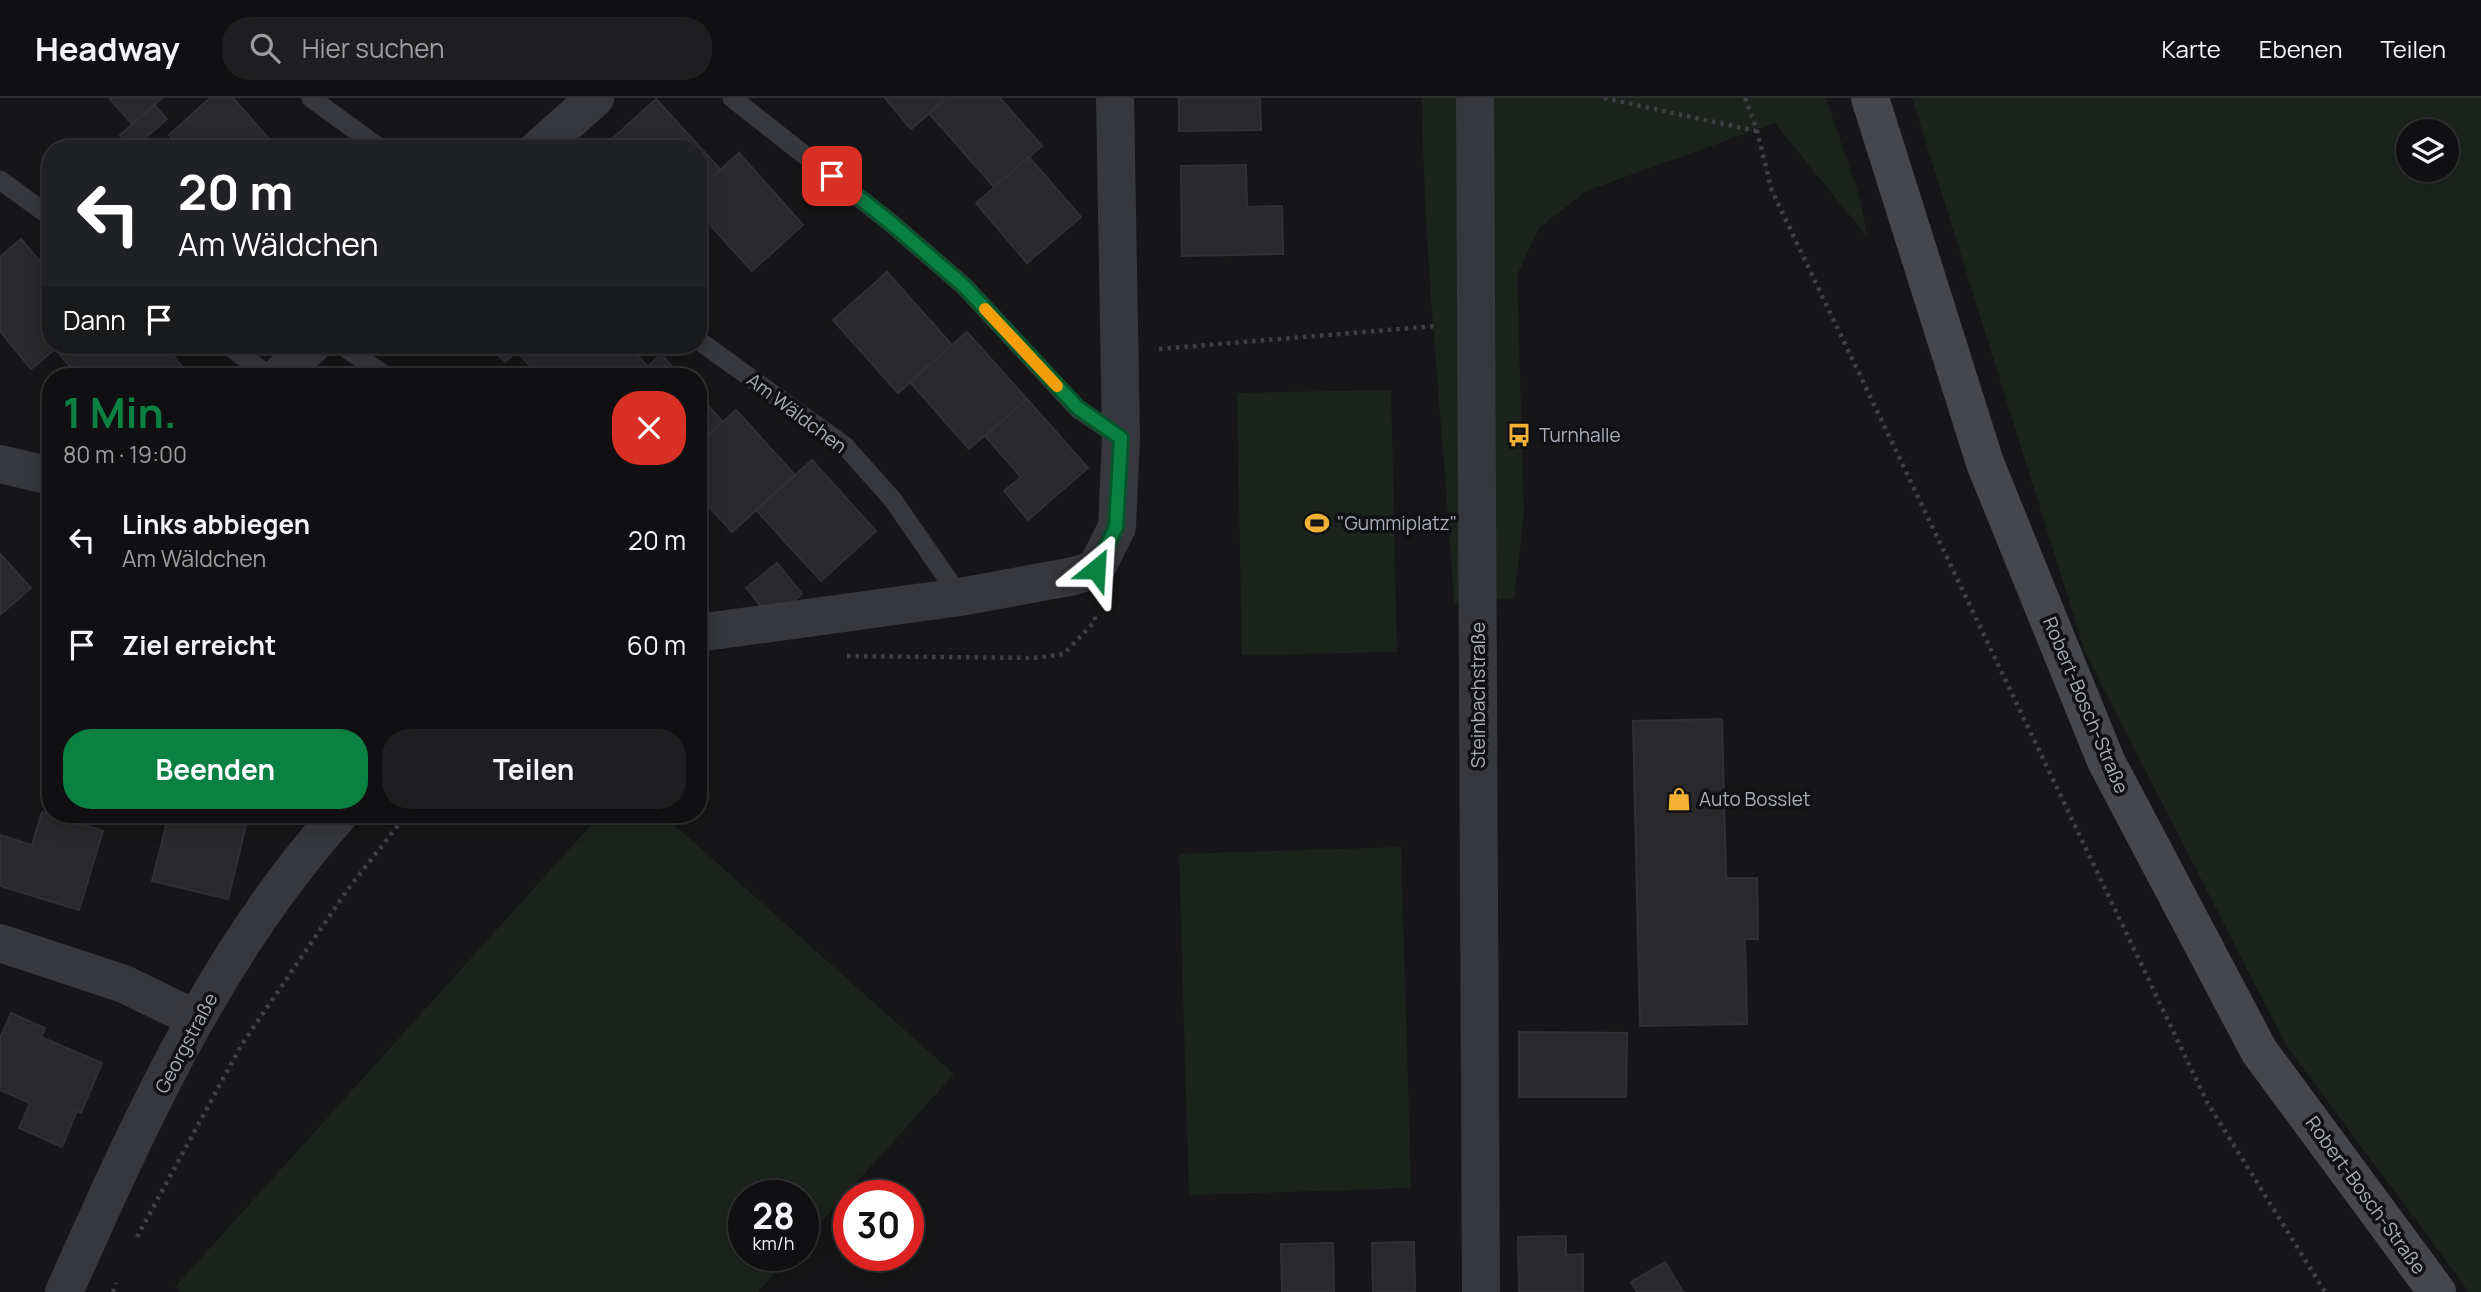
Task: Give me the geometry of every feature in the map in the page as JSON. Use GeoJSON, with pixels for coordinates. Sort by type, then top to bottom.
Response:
{"type":"FeatureCollection","features":[{"type":"Feature","properties":{"kind":"main road","name":"Robert-Bosch-Straße"},"geometry":{"type":"LineString","coordinates":[[1870,98],[1985,463],[2106,761],[2259,1051],[2437,1292]]}},
{"type":"Feature","properties":{"kind":"street"},"geometry":{"type":"LineString","coordinates":[[548,140],[595,98]]}},
{"type":"Feature","properties":{"kind":"street"},"geometry":{"type":"LineString","coordinates":[[707,632],[960,597],[1074,576],[1096,569],[1116,527],[1121,438],[1115,98]]}},
{"type":"Feature","properties":{"kind":"street","name":"Steinbachstraße"},"geometry":{"type":"LineString","coordinates":[[1475,98],[1481,1292]]}},
{"type":"Feature","properties":{"kind":"street"},"geometry":{"type":"LineString","coordinates":[[288,368],[302,354]]}},
{"type":"Feature","properties":{"kind":"street"},"geometry":{"type":"LineString","coordinates":[[0,464],[42,474]]}},
{"type":"Feature","properties":{"kind":"street","name":"Georgstraße"},"geometry":{"type":"LineString","coordinates":[[64,1292],[113,1184],[196,1019],[248,931],[332,823]]}},
{"type":"Feature","properties":{"kind":"street"},"geometry":{"type":"LineString","coordinates":[[0,943],[124,984],[196,1019]]}},
{"type":"Feature","properties":{"kind":"lane"},"geometry":{"type":"LineString","coordinates":[[311,98],[369,140]]}},
{"type":"Feature","properties":{"kind":"lane"},"geometry":{"type":"LineString","coordinates":[[732,98],[902,232],[964,286],[1078,408],[1121,438]]}},
{"type":"Feature","properties":{"kind":"lane"},"geometry":{"type":"LineString","coordinates":[[0,180],[42,210]]}},
{"type":"Feature","properties":{"kind":"lane","name":"Am Wäldchen"},"geometry":{"type":"LineString","coordinates":[[707,346],[845,446],[893,500],[960,597]]}},
{"type":"Feature","properties":{"kind":"lane"},"geometry":{"type":"LineString","coordinates":[[239,354],[259,368]]}},
{"type":"Feature","properties":{"kind":"lane"},"geometry":{"type":"LineString","coordinates":[[354,354],[374,368]]}},
{"type":"Feature","properties":{"kind":"path"},"geometry":{"type":"LineString","coordinates":[[1604,98],[1757,131]]}},
{"type":"Feature","properties":{"kind":"path"},"geometry":{"type":"LineString","coordinates":[[1745,98],[1757,131],[1772,191],[2207,1102],[2325,1292]]}},
{"type":"Feature","properties":{"kind":"path"},"geometry":{"type":"LineString","coordinates":[[1119,352],[1477,323]]}},
{"type":"Feature","properties":{"kind":"path"},"geometry":{"type":"LineString","coordinates":[[839,656],[1034,658],[1064,654],[1095,621],[1096,569]]}},
{"type":"Feature","properties":{"kind":"path"},"geometry":{"type":"LineString","coordinates":[[135,1239],[242,1044],[348,889],[400,823]]}},
{"type":"Feature","properties":{"kind":"path"},"geometry":{"type":"LineString","coordinates":[[113,1292],[121,1272]]}},
{"type":"Feature","properties":{"kind":"shaded area"},"geometry":{"type":"Polygon","coordinates":[[[1422,98],[1826,98],[1860,199],[1868,238],[1775,123],[1586,191],[1539,228],[1517,275],[1524,514],[1514,598],[1454,603],[1430,288],[1422,98]]]}},
{"type":"Feature","properties":{"kind":"shaded area"},"geometry":{"type":"Polygon","coordinates":[[[1912,98],[2481,98],[2481,1292],[2469,1292],[2286,1045],[2085,652],[1912,98]]]}},
{"type":"Feature","properties":{"kind":"shaded area","name":"\"Gummiplatz\""},"geometry":{"type":"Polygon","coordinates":[[[1391,390],[1397,652],[1242,655],[1237,393],[1391,390]]]}},
{"type":"Feature","properties":{"kind":"shaded area"},"geometry":{"type":"Polygon","coordinates":[[[593,823],[672,823],[954,1074],[859,1180],[833,1180],[833,1209],[819,1224],[819,1180],[728,1180],[728,1271],[777,1271],[758,1292],[181,1292],[175,1287],[593,823]]]}},
{"type":"Feature","properties":{"kind":"shaded area"},"geometry":{"type":"Polygon","coordinates":[[[1401,847],[1411,1188],[1189,1195],[1179,854],[1401,847]]]}},
{"type":"Feature","properties":{"kind":"building"},"geometry":{"type":"Polygon","coordinates":[[[109,98],[162,98],[132,124],[109,98]]]}},
{"type":"Feature","properties":{"kind":"building"},"geometry":{"type":"Polygon","coordinates":[[[210,98],[233,98],[270,140],[173,140],[169,135],[210,98]]]}},
{"type":"Feature","properties":{"kind":"building"},"geometry":{"type":"Polygon","coordinates":[[[885,98],[947,98],[911,129],[885,98]]]}},
{"type":"Feature","properties":{"kind":"building"},"geometry":{"type":"Polygon","coordinates":[[[947,98],[1000,98],[1042,146],[994,187],[929,113],[947,98]]]}},
{"type":"Feature","properties":{"kind":"building"},"geometry":{"type":"Polygon","coordinates":[[[1179,98],[1260,98],[1261,130],[1179,131],[1179,98]]]}},
{"type":"Feature","properties":{"kind":"building"},"geometry":{"type":"Polygon","coordinates":[[[656,99],[694,140],[611,140],[656,99]]]}},
{"type":"Feature","properties":{"kind":"building"},"geometry":{"type":"Polygon","coordinates":[[[154,105],[167,119],[143,140],[125,140],[120,135],[154,105]]]}},
{"type":"Feature","properties":{"kind":"building"},"geometry":{"type":"Polygon","coordinates":[[[739,153],[803,225],[752,271],[707,222],[707,182],[739,153]]]}},
{"type":"Feature","properties":{"kind":"building"},"geometry":{"type":"Polygon","coordinates":[[[707,155],[721,170],[707,182],[707,155]]]}},
{"type":"Feature","properties":{"kind":"building"},"geometry":{"type":"Polygon","coordinates":[[[1029,157],[1081,217],[1027,263],[976,203],[1029,157]]]}},
{"type":"Feature","properties":{"kind":"building"},"geometry":{"type":"Polygon","coordinates":[[[1246,165],[1247,207],[1282,206],[1283,254],[1182,256],[1181,166],[1246,165]]]}},
{"type":"Feature","properties":{"kind":"building"},"geometry":{"type":"Polygon","coordinates":[[[21,239],[42,264],[42,354],[49,354],[31,369],[0,331],[0,257],[21,239]]]}},
{"type":"Feature","properties":{"kind":"building"},"geometry":{"type":"Polygon","coordinates":[[[887,272],[952,345],[898,393],[833,320],[887,272]]]}},
{"type":"Feature","properties":{"kind":"building"},"geometry":{"type":"Polygon","coordinates":[[[967,332],[1027,399],[969,449],[910,382],[967,332]]]}},
{"type":"Feature","properties":{"kind":"building"},"geometry":{"type":"Polygon","coordinates":[[[59,354],[172,354],[183,368],[71,368],[59,354]]]}},
{"type":"Feature","properties":{"kind":"building"},"geometry":{"type":"Polygon","coordinates":[[[497,354],[514,354],[505,362],[497,354]]]}},
{"type":"Feature","properties":{"kind":"building"},"geometry":{"type":"Polygon","coordinates":[[[519,354],[636,354],[648,367],[647,368],[532,368],[519,354]]]}},
{"type":"Feature","properties":{"kind":"building"},"geometry":{"type":"Polygon","coordinates":[[[661,354],[674,368],[647,368],[661,354]]]}},
{"type":"Feature","properties":{"kind":"building"},"geometry":{"type":"Polygon","coordinates":[[[1027,399],[1088,468],[1028,520],[1004,491],[1021,477],[985,436],[1027,399]]]}},
{"type":"Feature","properties":{"kind":"building"},"geometry":{"type":"Polygon","coordinates":[[[707,405],[723,422],[707,436],[707,405]]]}},
{"type":"Feature","properties":{"kind":"building"},"geometry":{"type":"Polygon","coordinates":[[[736,410],[795,475],[732,532],[707,505],[707,436],[736,410]]]}},
{"type":"Feature","properties":{"kind":"building"},"geometry":{"type":"Polygon","coordinates":[[[812,460],[876,531],[821,581],[756,510],[812,460]]]}},
{"type":"Feature","properties":{"kind":"building"},"geometry":{"type":"Polygon","coordinates":[[[0,554],[31,588],[0,615],[0,554]]]}},
{"type":"Feature","properties":{"kind":"building"},"geometry":{"type":"Polygon","coordinates":[[[777,563],[802,594],[786,608],[768,615],[746,588],[777,563]]]}},
{"type":"Feature","properties":{"kind":"building","name":"Auto Bosslet"},"geometry":{"type":"Polygon","coordinates":[[[1722,719],[1726,878],[1757,878],[1758,939],[1745,939],[1747,1024],[1640,1026],[1633,721],[1722,719]]]}},
{"type":"Feature","properties":{"kind":"building"},"geometry":{"type":"Polygon","coordinates":[[[42,812],[42,823],[77,823],[103,831],[79,910],[0,886],[0,835],[32,845],[42,812]]]}},
{"type":"Feature","properties":{"kind":"building"},"geometry":{"type":"Polygon","coordinates":[[[167,823],[247,823],[228,899],[152,881],[167,823]]]}},
{"type":"Feature","properties":{"kind":"building"},"geometry":{"type":"Polygon","coordinates":[[[11,1013],[45,1028],[41,1037],[102,1063],[81,1113],[77,1111],[62,1147],[19,1128],[30,1103],[0,1090],[0,1038],[11,1013]]]}},
{"type":"Feature","properties":{"kind":"building"},"geometry":{"type":"Polygon","coordinates":[[[1519,1032],[1627,1033],[1626,1097],[1519,1097],[1519,1032]]]}},
{"type":"Feature","properties":{"kind":"building"},"geometry":{"type":"Polygon","coordinates":[[[1566,1236],[1566,1255],[1583,1254],[1583,1292],[1519,1292],[1518,1237],[1566,1236]]]}},
{"type":"Feature","properties":{"kind":"building"},"geometry":{"type":"Polygon","coordinates":[[[1414,1242],[1415,1292],[1373,1292],[1372,1243],[1414,1242]]]}},
{"type":"Feature","properties":{"kind":"building"},"geometry":{"type":"Polygon","coordinates":[[[1333,1243],[1334,1292],[1282,1292],[1281,1244],[1333,1243]]]}},
{"type":"Feature","properties":{"kind":"building"},"geometry":{"type":"Polygon","coordinates":[[[1665,1262],[1683,1292],[1637,1292],[1631,1282],[1665,1262]]]}},
{"type":"Feature","properties":{"kind":"slow traffic"},"geometry":{"type":"LineString","coordinates":[[985,309],[1057,386]]}},
{"type":"Feature","properties":{"kind":"place","name":"Turnhalle"},"geometry":{"type":"Point","coordinates":[1519,435]}},
{"type":"Feature","properties":{"kind":"place","name":"\"Gummiplatz\""},"geometry":{"type":"Point","coordinates":[1317,523]}},
{"type":"Feature","properties":{"kind":"place","name":"Auto Bosslet"},"geometry":{"type":"Point","coordinates":[1679,799]}},
{"type":"Feature","properties":{"kind":"route"},"geometry":{"type":"LineString","coordinates":[[832,176],[964,286],[1078,408],[1121,438],[1116,527],[1096,569]]}}]}
